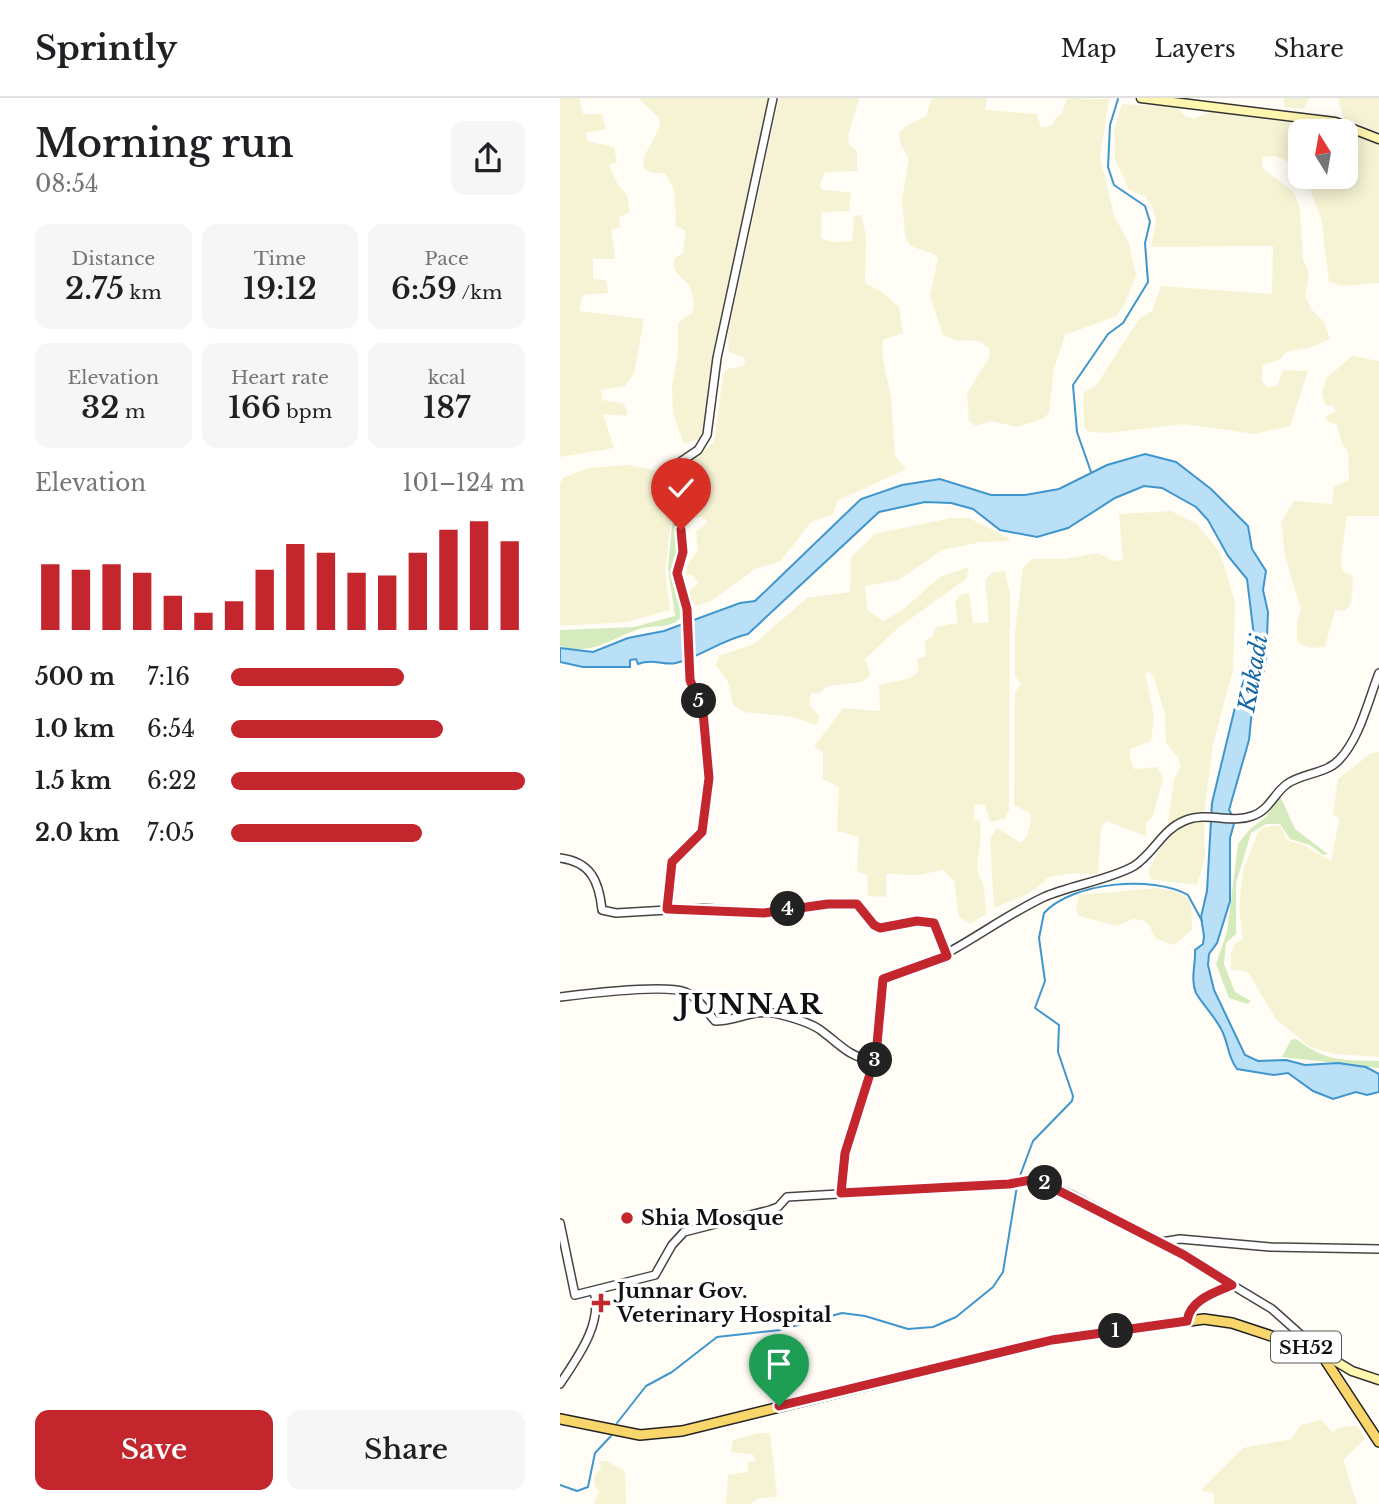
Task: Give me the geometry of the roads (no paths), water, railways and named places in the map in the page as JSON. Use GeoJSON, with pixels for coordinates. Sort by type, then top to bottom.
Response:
{"type":"FeatureCollection","features":[{"type":"Feature","properties":{"kind":"main road"},"geometry":{"type":"LineString","coordinates":[[1141,98],[1335,122],[1379,139]]}},
{"type":"Feature","properties":{"kind":"main road"},"geometry":{"type":"LineString","coordinates":[[560,1419],[629,1433],[672,1433],[1052,1340],[1187,1321]]}},
{"type":"Feature","properties":{"kind":"main road","name":"SH52"},"geometry":{"type":"LineString","coordinates":[[1187,1321],[1232,1323],[1320,1352],[1379,1442]]}},
{"type":"Feature","properties":{"kind":"main road"},"geometry":{"type":"LineString","coordinates":[[1320,1352],[1352,1371],[1379,1380]]}},
{"type":"Feature","properties":{"kind":"street"},"geometry":{"type":"LineString","coordinates":[[667,909],[672,862],[702,832],[709,778],[703,712],[692,687],[687,609],[677,573],[682,543],[670,469],[698,450],[708,435],[717,358],[773,98]]}},
{"type":"Feature","properties":{"kind":"street"},"geometry":{"type":"LineString","coordinates":[[841,1193],[847,1143],[874,1062],[884,978],[947,956],[986,929],[1044,897],[1131,867],[1151,852],[1170,829],[1187,819],[1210,815],[1243,818],[1261,812],[1289,782],[1337,763],[1354,736],[1379,673]]}},
{"type":"Feature","properties":{"kind":"street"},"geometry":{"type":"LineString","coordinates":[[560,858],[575,860],[593,874],[599,887],[602,910],[619,914],[667,909],[764,913],[828,904],[857,904],[874,925],[880,928],[917,921],[934,923],[947,956]]}},
{"type":"Feature","properties":{"kind":"street"},"geometry":{"type":"LineString","coordinates":[[560,997],[607,991],[684,991],[706,1007],[715,1021],[735,1021],[756,1012],[780,1014],[820,1030],[836,1046],[874,1062]]}},
{"type":"Feature","properties":{"kind":"street"},"geometry":{"type":"LineString","coordinates":[[560,1223],[575,1295],[655,1275],[672,1245],[684,1232],[778,1207],[788,1197],[1011,1184],[1036,1179],[1161,1242],[1272,1309],[1320,1352]]}},
{"type":"Feature","properties":{"kind":"street"},"geometry":{"type":"LineString","coordinates":[[1161,1242],[1180,1239],[1270,1247],[1379,1250]]}},
{"type":"Feature","properties":{"kind":"street"},"geometry":{"type":"LineString","coordinates":[[1187,1321],[1188,1313],[1200,1301],[1232,1285]]}},
{"type":"Feature","properties":{"kind":"street"},"geometry":{"type":"LineString","coordinates":[[560,1384],[587,1341],[595,1314],[594,1291]]}},
{"type":"Feature","properties":{"kind":"water","name":"Kukadi"},"geometry":{"type":"Polygon","coordinates":[[[1145,454],[1176,462],[1211,489],[1248,526],[1252,549],[1266,571],[1263,590],[1268,612],[1266,660],[1260,687],[1253,700],[1249,740],[1229,810],[1235,820],[1230,838],[1230,901],[1217,943],[1209,954],[1208,965],[1214,990],[1245,1055],[1258,1061],[1286,1060],[1305,1065],[1338,1063],[1366,1067],[1379,1074],[1379,1092],[1367,1095],[1356,1092],[1333,1099],[1313,1091],[1288,1073],[1274,1075],[1237,1069],[1221,1028],[1194,988],[1195,950],[1203,944],[1204,936],[1201,917],[1207,891],[1212,803],[1237,699],[1249,667],[1254,636],[1247,579],[1228,556],[1208,520],[1196,507],[1162,488],[1144,486],[1115,498],[1068,528],[1037,537],[1000,530],[973,509],[951,503],[925,502],[879,512],[748,634],[676,663],[638,664],[636,659],[630,660],[630,667],[583,667],[560,662],[560,648],[593,652],[628,638],[664,631],[740,603],[755,601],[861,499],[902,485],[940,479],[991,495],[1025,495],[1059,489],[1107,465],[1145,454]]]}},
{"type":"Feature","properties":{"kind":"waterway"},"geometry":{"type":"LineString","coordinates":[[1091,472],[1077,432],[1073,385],[1108,334],[1123,323],[1148,282],[1145,243],[1150,222],[1145,206],[1114,185],[1108,167],[1110,125],[1118,99]]}},
{"type":"Feature","properties":{"kind":"waterway"},"geometry":{"type":"LineString","coordinates":[[1018,1181],[1033,1141],[1072,1101],[1073,1096],[1058,1052],[1059,1025],[1035,1008],[1045,981],[1039,938],[1044,913],[1074,894],[1093,888],[1154,885],[1188,895],[1202,921]]}},
{"type":"Feature","properties":{"kind":"waterway"},"geometry":{"type":"LineString","coordinates":[[617,1423],[646,1386],[672,1372],[717,1337],[780,1330],[842,1313],[865,1316],[908,1329],[933,1327],[956,1317],[993,1287],[1003,1272],[1017,1186]]}},
{"type":"Feature","properties":{"kind":"waterway"},"geometry":{"type":"LineString","coordinates":[[560,1485],[577,1491],[588,1487],[595,1453],[611,1436]]}},
{"type":"Feature","properties":{"kind":"place","name":"Shia Mosque"},"geometry":{"type":"Point","coordinates":[627,1218]}},
{"type":"Feature","properties":{"kind":"place","name":"Junnar Gov. Veterinary Hospital"},"geometry":{"type":"Point","coordinates":[601,1303]}},
{"type":"Feature","properties":{"kind":"district","name":"JUNNAR"},"geometry":{"type":"Point","coordinates":[751,1004]}}]}
